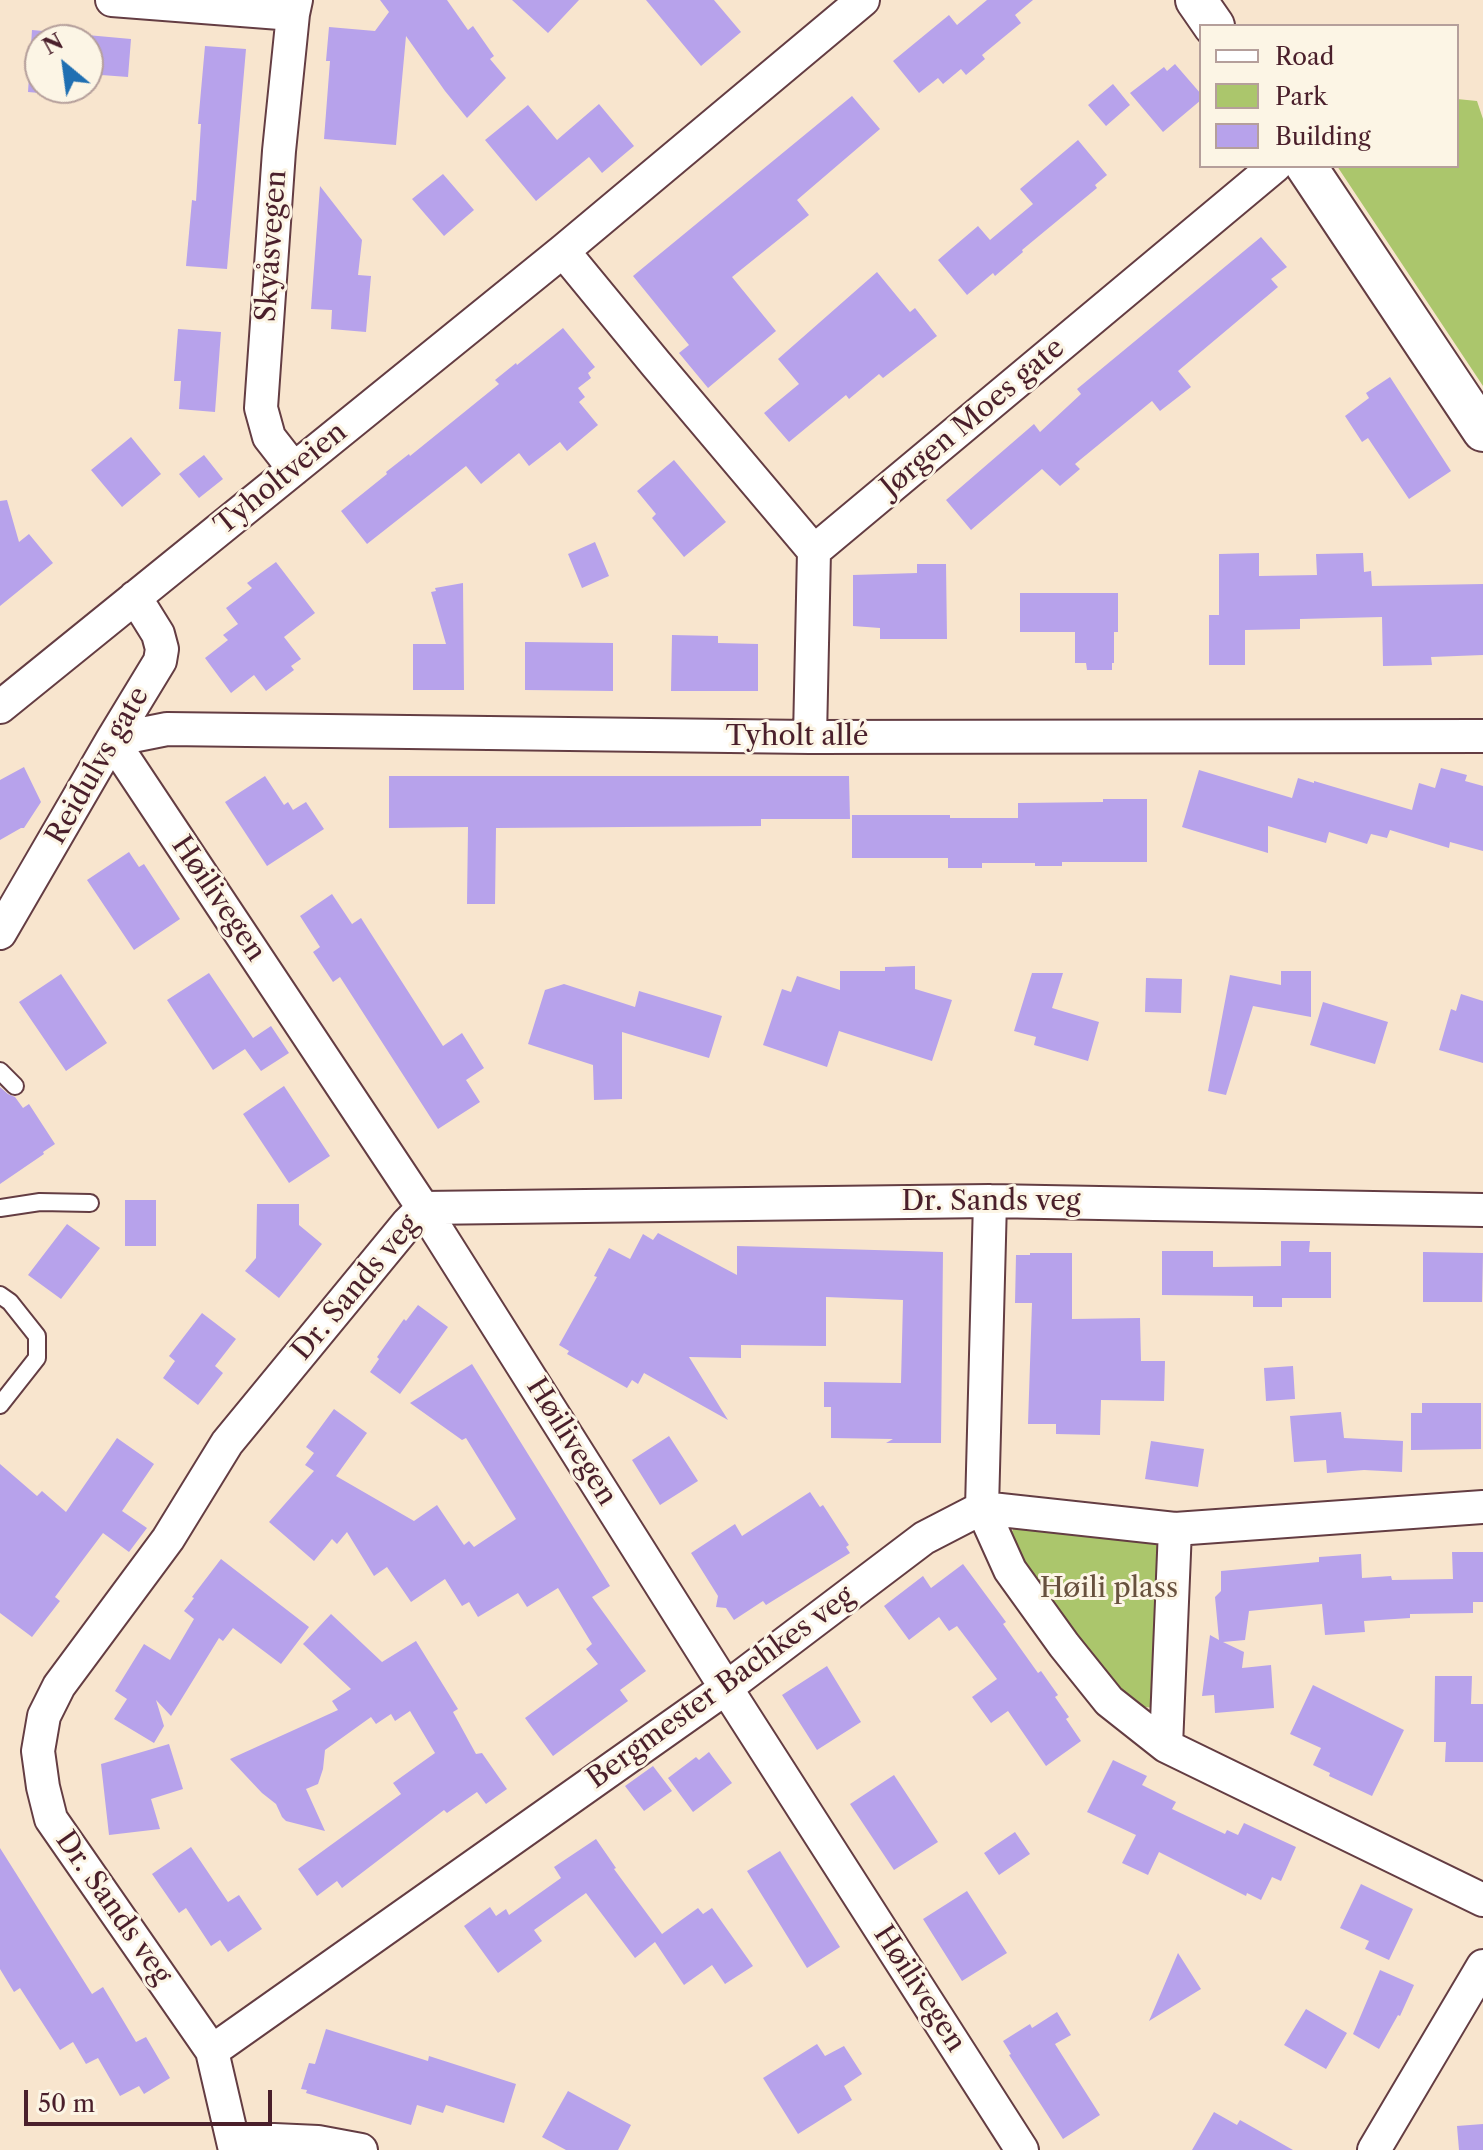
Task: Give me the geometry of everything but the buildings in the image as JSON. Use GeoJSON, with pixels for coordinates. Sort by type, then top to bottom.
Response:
{"type":"FeatureCollection","features":[{"type":"Feature","properties":{"kind":"street","name":"Skyåsvegen"},"geometry":{"type":"LineString","coordinates":[[112,0],[294,7],[279,151],[261,408],[269,437],[294,469]]}},
{"type":"Feature","properties":{"kind":"street","name":"Tyholtveien"},"geometry":{"type":"LineString","coordinates":[[0,707],[563,251],[863,0]]}},
{"type":"Feature","properties":{"kind":"street"},"geometry":{"type":"LineString","coordinates":[[1196,0],[1213,24]]}},
{"type":"Feature","properties":{"kind":"street","name":"Jørgen Moes gate"},"geometry":{"type":"LineString","coordinates":[[814,551],[1273,168]]}},
{"type":"Feature","properties":{"kind":"street"},"geometry":{"type":"LineString","coordinates":[[1307,168],[1483,431]]}},
{"type":"Feature","properties":{"kind":"street"},"geometry":{"type":"LineString","coordinates":[[563,251],[814,551],[810,737]]}},
{"type":"Feature","properties":{"kind":"street","name":"Reidulvs gate"},"geometry":{"type":"LineString","coordinates":[[0,933],[160,661],[162,649],[158,634],[135,597]]}},
{"type":"Feature","properties":{"kind":"street","name":"Tyholt allé"},"geometry":{"type":"LineString","coordinates":[[112,740],[167,729],[810,737],[1483,736]]}},
{"type":"Feature","properties":{"kind":"street","name":"Høilivegen"},"geometry":{"type":"LineString","coordinates":[[112,740],[423,1208],[1022,2150]]}},
{"type":"Feature","properties":{"kind":"street"},"geometry":{"type":"LineString","coordinates":[[990,1201],[982,1508],[1010,1570],[1109,1701],[1166,1746],[1483,1900]]}},
{"type":"Feature","properties":{"kind":"street","name":"Dr. Sands veg"},"geometry":{"type":"LineString","coordinates":[[235,2147],[212,2051],[51,1819],[38,1751],[44,1716],[59,1686],[168,1539],[227,1443],[423,1208],[990,1201],[1483,1210]]}},
{"type":"Feature","properties":{"kind":"street"},"geometry":{"type":"LineString","coordinates":[[982,1508],[1175,1529],[1483,1507]]}},
{"type":"Feature","properties":{"kind":"street","name":"Bergmester Bachkes veg"},"geometry":{"type":"LineString","coordinates":[[212,2051],[726,1688],[924,1538],[982,1508]]}},
{"type":"Feature","properties":{"kind":"street"},"geometry":{"type":"LineString","coordinates":[[1166,1746],[1175,1529]]}},
{"type":"Feature","properties":{"kind":"street"},"geometry":{"type":"LineString","coordinates":[[1374,2150],[1483,1966]]}},
{"type":"Feature","properties":{"kind":"street"},"geometry":{"type":"LineString","coordinates":[[235,2147],[274,2140],[318,2142],[361,2150]]}},
{"type":"Feature","properties":{"kind":"lane"},"geometry":{"type":"LineString","coordinates":[[0,1071],[15,1086]]}},
{"type":"Feature","properties":{"kind":"lane"},"geometry":{"type":"LineString","coordinates":[[0,1208],[40,1202],[90,1203]]}},
{"type":"Feature","properties":{"kind":"lane"},"geometry":{"type":"LineString","coordinates":[[0,1295],[10,1302],[37,1336],[37,1358],[0,1405]]}},
{"type":"Feature","properties":{"kind":"green space"},"geometry":{"type":"Polygon","coordinates":[[[1459,99],[1477,101],[1483,119],[1483,386],[1338,168],[1459,168],[1459,99]]]}},
{"type":"Feature","properties":{"kind":"green space","name":"Høili plass"},"geometry":{"type":"Polygon","coordinates":[[[1015,1526],[1158,1542],[1166,1551],[1157,1708],[1144,1707],[1112,1682],[1022,1560],[1012,1541],[1011,1533],[1015,1526]]]}}]}
